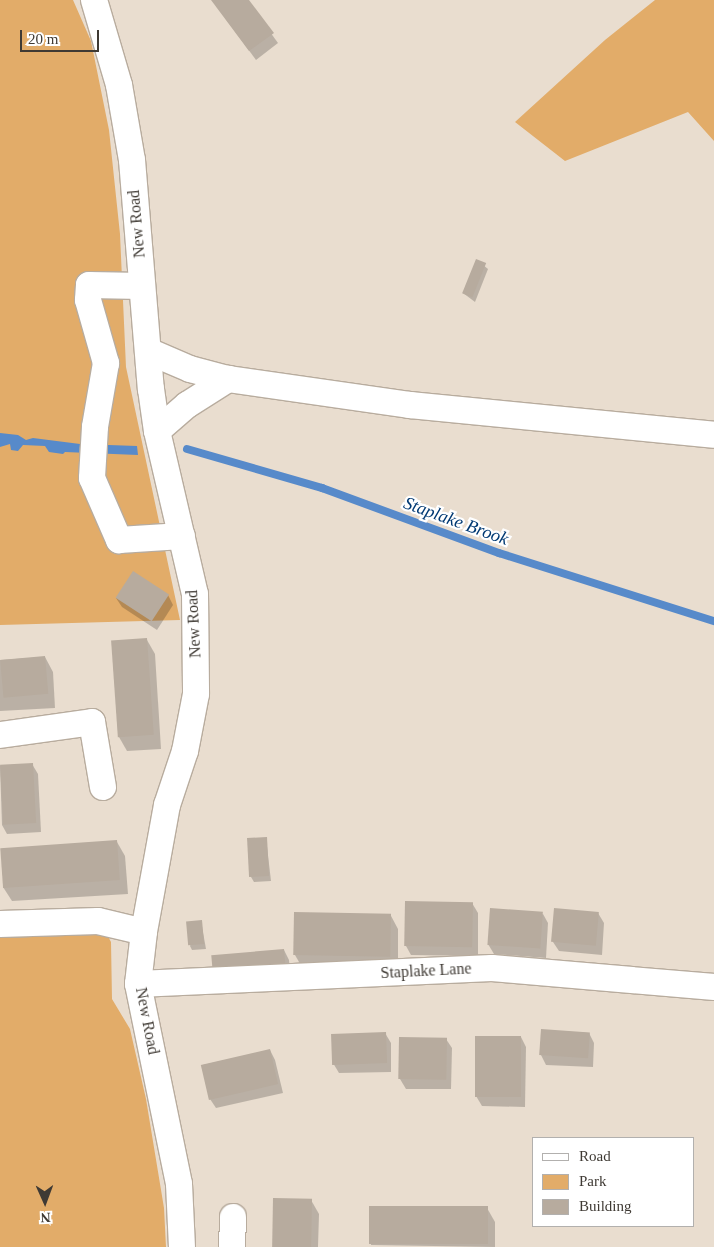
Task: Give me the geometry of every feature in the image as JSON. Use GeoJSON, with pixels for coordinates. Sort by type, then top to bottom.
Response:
{"type":"FeatureCollection","features":[{"type":"Feature","properties":{"kind":"street","name":"New Road"},"geometry":{"type":"LineString","coordinates":[[94,0],[119,85],[132,160],[142,286],[157,431],[195,594],[196,694],[185,751],[167,804],[144,932],[138,984],[179,1184],[182,1247]]}},
{"type":"Feature","properties":{"kind":"street"},"geometry":{"type":"LineString","coordinates":[[142,286],[89,285],[88,300],[106,363],[94,449],[92,478],[119,540],[182,536]]}},
{"type":"Feature","properties":{"kind":"street"},"geometry":{"type":"LineString","coordinates":[[148,351],[190,369],[228,379],[420,406],[714,435]]}},
{"type":"Feature","properties":{"kind":"street"},"geometry":{"type":"LineString","coordinates":[[157,431],[187,405],[228,379]]}},
{"type":"Feature","properties":{"kind":"street"},"geometry":{"type":"LineString","coordinates":[[0,735],[92,722],[103,787]]}},
{"type":"Feature","properties":{"kind":"street"},"geometry":{"type":"LineString","coordinates":[[0,924],[98,921],[144,932]]}},
{"type":"Feature","properties":{"kind":"street","name":"Staplake Lane"},"geometry":{"type":"LineString","coordinates":[[138,984],[492,968],[714,987]]}},
{"type":"Feature","properties":{"kind":"street"},"geometry":{"type":"LineString","coordinates":[[232,1247],[233,1217]]}},
{"type":"Feature","properties":{"kind":"green space"},"geometry":{"type":"Polygon","coordinates":[[[0,0],[73,0],[91,41],[109,130],[120,234],[126,367],[180,620],[0,625],[0,0]]]}},
{"type":"Feature","properties":{"kind":"green space"},"geometry":{"type":"Polygon","coordinates":[[[655,0],[714,0],[714,141],[688,112],[565,161],[515,122],[605,40],[655,0]]]}},
{"type":"Feature","properties":{"kind":"green space"},"geometry":{"type":"Polygon","coordinates":[[[104,929],[111,942],[112,999],[130,1029],[146,1099],[164,1208],[166,1247],[0,1247],[0,935],[104,929]]]}},
{"type":"Feature","properties":{"kind":"water"},"geometry":{"type":"Polygon","coordinates":[[[0,433],[18,435],[26,440],[33,438],[80,444],[137,446],[138,455],[65,452],[63,454],[49,452],[45,446],[23,445],[18,451],[11,450],[10,444],[0,447],[0,433]]]}},
{"type":"Feature","properties":{"kind":"building"},"geometry":{"type":"Polygon","coordinates":[[[211,0],[249,0],[274,33],[249,51],[211,0]]]}},
{"type":"Feature","properties":{"kind":"building"},"geometry":{"type":"Polygon","coordinates":[[[476,259],[486,263],[472,297],[462,293],[476,259]]]}},
{"type":"Feature","properties":{"kind":"building"},"geometry":{"type":"Polygon","coordinates":[[[133,571],[169,594],[152,621],[116,598],[133,571]]]}},
{"type":"Feature","properties":{"kind":"building"},"geometry":{"type":"Polygon","coordinates":[[[147,638],[154,735],[118,737],[111,641],[147,638]]]}},
{"type":"Feature","properties":{"kind":"building"},"geometry":{"type":"Polygon","coordinates":[[[45,656],[48,694],[3,698],[0,660],[45,656]]]}},
{"type":"Feature","properties":{"kind":"building"},"geometry":{"type":"Polygon","coordinates":[[[33,763],[36,823],[3,825],[0,765],[33,763]]]}},
{"type":"Feature","properties":{"kind":"building"},"geometry":{"type":"Polygon","coordinates":[[[267,837],[269,876],[249,877],[247,838],[267,837]]]}},
{"type":"Feature","properties":{"kind":"building"},"geometry":{"type":"Polygon","coordinates":[[[117,840],[120,880],[3,888],[0,848],[117,840]]]}},
{"type":"Feature","properties":{"kind":"building"},"geometry":{"type":"Polygon","coordinates":[[[405,901],[473,902],[472,947],[404,946],[405,901]]]}},
{"type":"Feature","properties":{"kind":"building"},"geometry":{"type":"Polygon","coordinates":[[[490,908],[543,912],[540,949],[487,945],[490,908]]]}},
{"type":"Feature","properties":{"kind":"building"},"geometry":{"type":"Polygon","coordinates":[[[554,908],[599,912],[596,946],[551,942],[554,908]]]}},
{"type":"Feature","properties":{"kind":"building"},"geometry":{"type":"Polygon","coordinates":[[[294,912],[391,914],[390,957],[293,955],[294,912]]]}},
{"type":"Feature","properties":{"kind":"building"},"geometry":{"type":"Polygon","coordinates":[[[202,920],[204,944],[188,945],[186,921],[202,920]]]}},
{"type":"Feature","properties":{"kind":"building"},"geometry":{"type":"Polygon","coordinates":[[[284,949],[286,973],[213,979],[211,955],[284,949]]]}},
{"type":"Feature","properties":{"kind":"building"},"geometry":{"type":"Polygon","coordinates":[[[541,1029],[590,1032],[588,1058],[539,1055],[541,1029]]]}},
{"type":"Feature","properties":{"kind":"building"},"geometry":{"type":"Polygon","coordinates":[[[386,1032],[387,1063],[332,1065],[331,1034],[386,1032]]]}},
{"type":"Feature","properties":{"kind":"building"},"geometry":{"type":"Polygon","coordinates":[[[475,1036],[521,1036],[521,1097],[475,1097],[475,1036]]]}},
{"type":"Feature","properties":{"kind":"building"},"geometry":{"type":"Polygon","coordinates":[[[399,1037],[447,1038],[446,1080],[398,1079],[399,1037]]]}},
{"type":"Feature","properties":{"kind":"building"},"geometry":{"type":"Polygon","coordinates":[[[270,1049],[278,1084],[209,1100],[201,1065],[270,1049]]]}},
{"type":"Feature","properties":{"kind":"building"},"geometry":{"type":"Polygon","coordinates":[[[273,1198],[312,1199],[311,1247],[272,1247],[273,1198]]]}},
{"type":"Feature","properties":{"kind":"building"},"geometry":{"type":"Polygon","coordinates":[[[369,1206],[488,1206],[488,1244],[369,1244],[369,1206]]]}},
{"type":"Feature","properties":{"kind":"waterway","name":"Staplake Brook"},"geometry":{"type":"LineString","coordinates":[[187,449],[322,488],[499,553],[714,621]]}}]}
